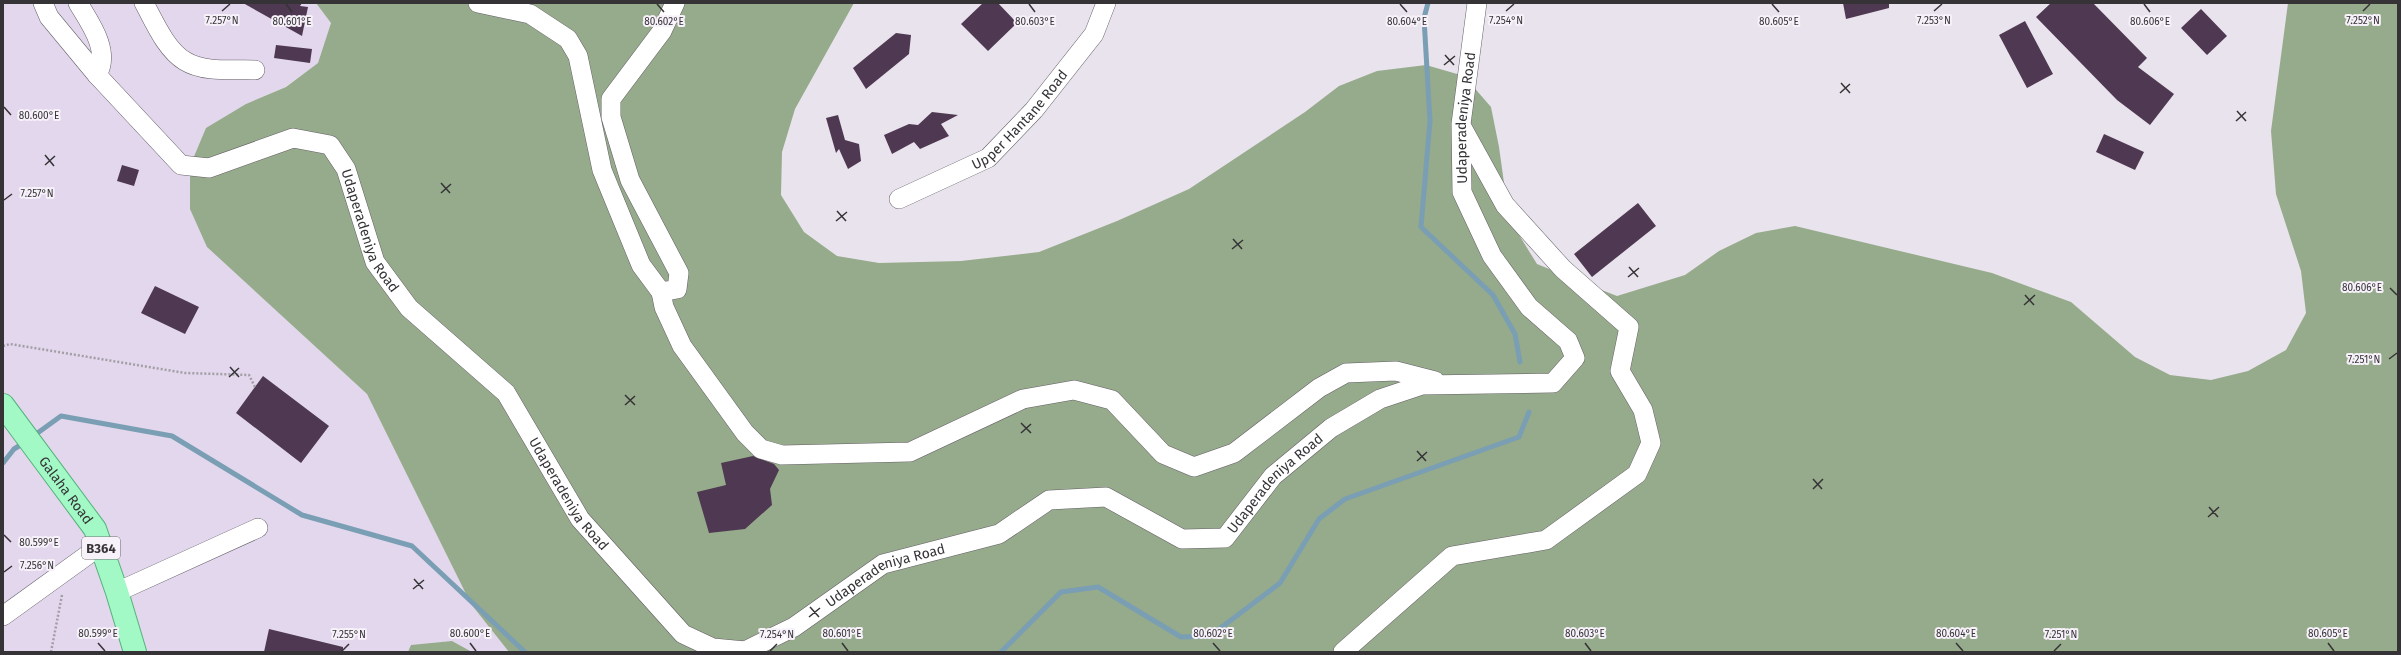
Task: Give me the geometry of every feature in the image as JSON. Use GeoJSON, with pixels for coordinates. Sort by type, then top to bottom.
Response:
{"type":"FeatureCollection","features":[{"type":"Feature","properties":{"kind":"main road","name":"Galaha Road"},"geometry":{"type":"LineString","coordinates":[[7,410],[95,529],[117,592],[135,652]]}},
{"type":"Feature","properties":{"kind":"street","name":"Udaperadeniya Road"},"geometry":{"type":"LineString","coordinates":[[43,3],[49,17],[97,76],[181,165],[209,168],[293,138],[330,145],[346,169],[375,262],[409,308],[506,393],[580,519],[683,634],[713,648],[745,651],[794,627],[883,564],[999,534],[1049,500],[1106,497],[1182,539],[1225,538],[1274,476],[1331,428],[1380,399],[1422,384],[1553,383],[1575,358],[1568,341],[1529,307],[1492,256],[1462,192],[1461,124],[1477,3]]}},
{"type":"Feature","properties":{"kind":"street"},"geometry":{"type":"LineString","coordinates":[[78,3],[98,35],[102,66],[97,76]]}},
{"type":"Feature","properties":{"kind":"street"},"geometry":{"type":"LineString","coordinates":[[144,3],[162,38],[184,61],[208,68],[255,70]]}},
{"type":"Feature","properties":{"kind":"street"},"geometry":{"type":"LineString","coordinates":[[478,3],[530,14],[568,39],[578,56],[602,170],[641,265],[661,292],[664,307],[682,346],[745,433],[761,449],[782,455],[910,452],[1023,399],[1074,390],[1112,400],[1163,454],[1194,467],[1234,453],[1319,388],[1346,373],[1396,371],[1448,384]]}},
{"type":"Feature","properties":{"kind":"street"},"geometry":{"type":"LineString","coordinates":[[661,292],[676,290],[679,272],[630,180],[611,117],[612,99],[662,31],[675,3]]}},
{"type":"Feature","properties":{"kind":"street","name":"Upper Hantane Road"},"geometry":{"type":"LineString","coordinates":[[899,198],[988,158],[1034,110],[1094,34],[1106,3]]}},
{"type":"Feature","properties":{"kind":"street"},"geometry":{"type":"LineString","coordinates":[[1343,652],[1452,556],[1546,540],[1637,474],[1651,443],[1643,410],[1620,371],[1629,326],[1563,269],[1504,204],[1478,160],[1461,124]]}},
{"type":"Feature","properties":{"kind":"street"},"geometry":{"type":"LineString","coordinates":[[117,592],[258,528]]}},
{"type":"Feature","properties":{"kind":"street"},"geometry":{"type":"LineString","coordinates":[[3,616],[100,546]]}},
{"type":"Feature","properties":{"kind":"path"},"geometry":{"type":"LineString","coordinates":[[3,346],[10,344],[185,373],[249,375],[255,387]]}},
{"type":"Feature","properties":{"kind":"path"},"geometry":{"type":"LineString","coordinates":[[52,652],[66,570]]}},
{"type":"Feature","properties":{"kind":"shaded area"},"geometry":{"type":"Polygon","coordinates":[[[3,3],[316,3],[331,23],[318,63],[285,87],[246,104],[207,247],[367,394],[471,604],[509,652],[472,652],[452,641],[412,645],[408,652],[3,652],[3,3]]]}},
{"type":"Feature","properties":{"kind":"green space"},"geometry":{"type":"Polygon","coordinates":[[[316,3],[854,3],[795,109],[782,152],[781,195],[804,232],[837,256],[879,263],[961,261],[1039,252],[1117,221],[1189,189],[1305,112],[1339,86],[1377,71],[1426,65],[1464,76],[1491,107],[1499,147],[1505,190],[1516,230],[1537,264],[1576,280],[1617,296],[1685,275],[1719,251],[1756,233],[1795,226],[1992,273],[2071,302],[2135,357],[2170,375],[2211,380],[2248,371],[2286,350],[2306,313],[2301,271],[2276,194],[2271,131],[2288,3],[2398,3],[2398,652],[509,652],[471,604],[367,394],[207,247],[190,209],[190,166],[206,128],[246,104],[286,87],[318,63],[331,23],[316,3]]]}},
{"type":"Feature","properties":{"kind":"green space"},"geometry":{"type":"Polygon","coordinates":[[[452,641],[472,652],[408,652],[411,645],[452,641]]]}},
{"type":"Feature","properties":{"kind":"building"},"geometry":{"type":"Polygon","coordinates":[[[243,3],[302,3],[300,6],[308,7],[302,36],[243,3]]]}},
{"type":"Feature","properties":{"kind":"building"},"geometry":{"type":"Polygon","coordinates":[[[983,3],[998,3],[1017,23],[988,51],[961,24],[983,3]]]}},
{"type":"Feature","properties":{"kind":"building"},"geometry":{"type":"Polygon","coordinates":[[[1843,3],[1889,3],[1889,8],[1846,19],[1843,3]]]}},
{"type":"Feature","properties":{"kind":"building"},"geometry":{"type":"Polygon","coordinates":[[[2051,3],[2093,3],[2147,58],[2138,67],[2174,94],[2150,125],[2117,100],[2036,17],[2051,3]]]}},
{"type":"Feature","properties":{"kind":"building"},"geometry":{"type":"Polygon","coordinates":[[[2201,9],[2227,36],[2207,55],[2181,28],[2201,9]]]}},
{"type":"Feature","properties":{"kind":"building"},"geometry":{"type":"Polygon","coordinates":[[[2025,21],[2053,74],[2027,88],[1999,35],[2025,21]]]}},
{"type":"Feature","properties":{"kind":"building"},"geometry":{"type":"Polygon","coordinates":[[[896,33],[911,35],[909,54],[866,89],[853,68],[896,33]]]}},
{"type":"Feature","properties":{"kind":"building"},"geometry":{"type":"Polygon","coordinates":[[[276,45],[312,49],[310,63],[274,58],[276,45]]]}},
{"type":"Feature","properties":{"kind":"building"},"geometry":{"type":"Polygon","coordinates":[[[932,112],[958,115],[941,124],[949,136],[920,149],[914,142],[892,154],[884,135],[909,124],[918,125],[932,112]]]}},
{"type":"Feature","properties":{"kind":"building"},"geometry":{"type":"Polygon","coordinates":[[[838,115],[845,140],[859,144],[861,161],[848,169],[839,149],[836,153],[826,118],[838,115]]]}},
{"type":"Feature","properties":{"kind":"building"},"geometry":{"type":"Polygon","coordinates":[[[2104,134],[2144,152],[2135,170],[2096,152],[2104,134]]]}},
{"type":"Feature","properties":{"kind":"building"},"geometry":{"type":"Polygon","coordinates":[[[122,165],[139,170],[134,186],[117,181],[122,165]]]}},
{"type":"Feature","properties":{"kind":"building"},"geometry":{"type":"Polygon","coordinates":[[[1638,203],[1656,226],[1592,277],[1574,254],[1638,203]]]}},
{"type":"Feature","properties":{"kind":"building"},"geometry":{"type":"Polygon","coordinates":[[[155,286],[199,307],[185,334],[141,313],[155,286]]]}},
{"type":"Feature","properties":{"kind":"building"},"geometry":{"type":"Polygon","coordinates":[[[263,376],[329,426],[301,463],[236,413],[263,376]]]}},
{"type":"Feature","properties":{"kind":"building"},"geometry":{"type":"Polygon","coordinates":[[[753,456],[774,464],[779,470],[770,489],[772,505],[745,529],[709,533],[697,492],[726,485],[721,463],[753,456]]]}},
{"type":"Feature","properties":{"kind":"building"},"geometry":{"type":"Polygon","coordinates":[[[269,629],[343,647],[343,652],[264,652],[269,629]]]}},
{"type":"Feature","properties":{"kind":"waterway"},"geometry":{"type":"LineString","coordinates":[[1428,3],[1424,18],[1430,121],[1421,227],[1493,295],[1515,334],[1520,362]]}},
{"type":"Feature","properties":{"kind":"waterway"},"geometry":{"type":"LineString","coordinates":[[1001,652],[1061,592],[1098,587],[1181,637],[1210,636],[1280,583],[1319,519],[1345,499],[1519,437],[1529,412]]}},
{"type":"Feature","properties":{"kind":"waterway"},"geometry":{"type":"LineString","coordinates":[[32,437],[61,416],[172,436],[302,515],[412,546],[525,652]]}},
{"type":"Feature","properties":{"kind":"waterway"},"geometry":{"type":"LineString","coordinates":[[3,463],[14,449],[24,443]]}}]}
